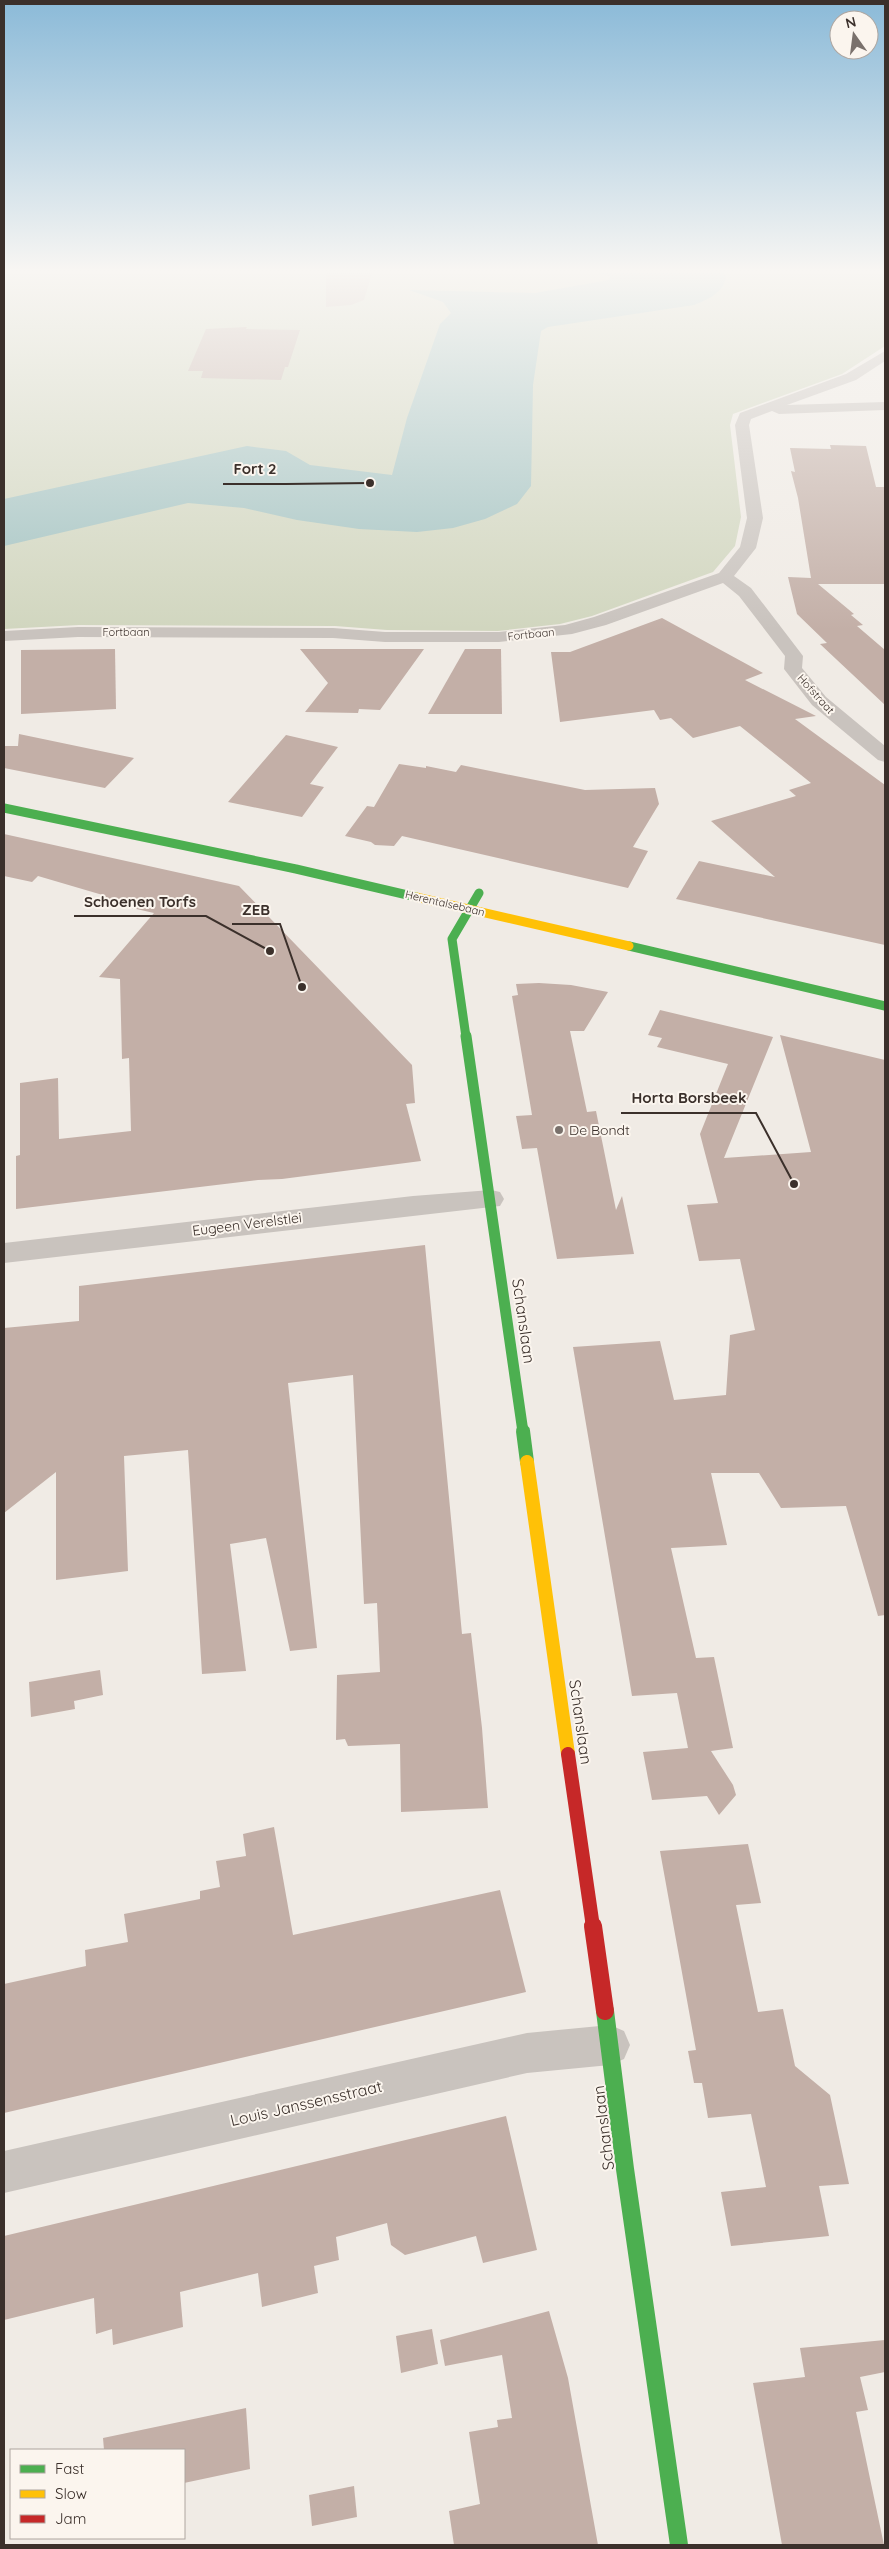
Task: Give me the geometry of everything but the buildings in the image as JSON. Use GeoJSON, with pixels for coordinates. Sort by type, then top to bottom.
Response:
{"type":"FeatureCollection","features":[{"type":"Feature","properties":{"kind":"street"},"geometry":{"type":"LineString","coordinates":[[725,577],[748,548],[755,518],[742,426],[745,416],[809,392]]}},
{"type":"Feature","properties":{"kind":"street"},"geometry":{"type":"LineString","coordinates":[[758,410],[790,411],[885,406]]}},
{"type":"Feature","properties":{"kind":"street","name":"Fortbaan"},"geometry":{"type":"LineString","coordinates":[[4,636],[78,632],[333,633],[385,637],[499,637],[531,635],[566,630],[600,621],[725,577]]}},
{"type":"Feature","properties":{"kind":"street","name":"Hofstraat"},"geometry":{"type":"LineString","coordinates":[[725,577],[745,592],[794,656],[793,669],[819,701],[885,756]]}},
{"type":"Feature","properties":{"kind":"street","name":"Herentalsebaan"},"geometry":{"type":"LineString","coordinates":[[4,808],[287,867],[885,1006]]}},
{"type":"Feature","properties":{"kind":"street","name":"Schanslaan"},"geometry":{"type":"LineString","coordinates":[[479,893],[452,939],[610,2045],[624,2169],[678,2545]]}},
{"type":"Feature","properties":{"kind":"street","name":"Eugeen Verelstlei"},"geometry":{"type":"LineString","coordinates":[[4,1253],[414,1204],[490,1198]]}},
{"type":"Feature","properties":{"kind":"street","name":"Louis Janssensstraat"},"geometry":{"type":"LineString","coordinates":[[4,2172],[527,2053],[610,2045]]}},
{"type":"Feature","properties":{"kind":"green space"},"geometry":{"type":"Polygon","coordinates":[[[4,392],[793,392],[733,414],[730,425],[741,517],[735,546],[713,572],[592,616],[560,624],[498,631],[387,630],[335,626],[79,625],[4,629],[4,392]]]}},
{"type":"Feature","properties":{"kind":"water"},"geometry":{"type":"Polygon","coordinates":[[[416,392],[533,392],[531,486],[517,504],[485,519],[453,528],[417,532],[359,529],[297,520],[244,508],[188,503],[4,546],[4,499],[247,446],[286,451],[310,465],[392,475],[407,418],[416,392]]]}},
{"type":"Feature","properties":{"kind":"traffic: fast"},"geometry":{"type":"LineString","coordinates":[[4,808],[296,869],[416,897]]}},
{"type":"Feature","properties":{"kind":"traffic: fast"},"geometry":{"type":"LineString","coordinates":[[479,893],[452,939],[527,1462]]}},
{"type":"Feature","properties":{"kind":"traffic: fast"},"geometry":{"type":"LineString","coordinates":[[629,946],[885,1006]]}},
{"type":"Feature","properties":{"kind":"traffic: fast"},"geometry":{"type":"LineString","coordinates":[[605,2011],[625,2169],[679,2545]]}},
{"type":"Feature","properties":{"kind":"traffic: slow"},"geometry":{"type":"LineString","coordinates":[[416,897],[629,946]]}},
{"type":"Feature","properties":{"kind":"traffic: slow"},"geometry":{"type":"LineString","coordinates":[[527,1462],[568,1754]]}},
{"type":"Feature","properties":{"kind":"traffic: jam"},"geometry":{"type":"LineString","coordinates":[[568,1754],[605,2011]]}},
{"type":"Feature","properties":{"kind":"place","name":"Fort 2"},"geometry":{"type":"Point","coordinates":[370,483]}},
{"type":"Feature","properties":{"kind":"place","name":"Schoenen Torfs"},"geometry":{"type":"Point","coordinates":[270,951]}},
{"type":"Feature","properties":{"kind":"place","name":"ZEB"},"geometry":{"type":"Point","coordinates":[302,987]}},
{"type":"Feature","properties":{"kind":"place","name":"De Bondt"},"geometry":{"type":"Point","coordinates":[559,1130]}},
{"type":"Feature","properties":{"kind":"place","name":"Horta Borsbeek"},"geometry":{"type":"Point","coordinates":[794,1184]}}]}
